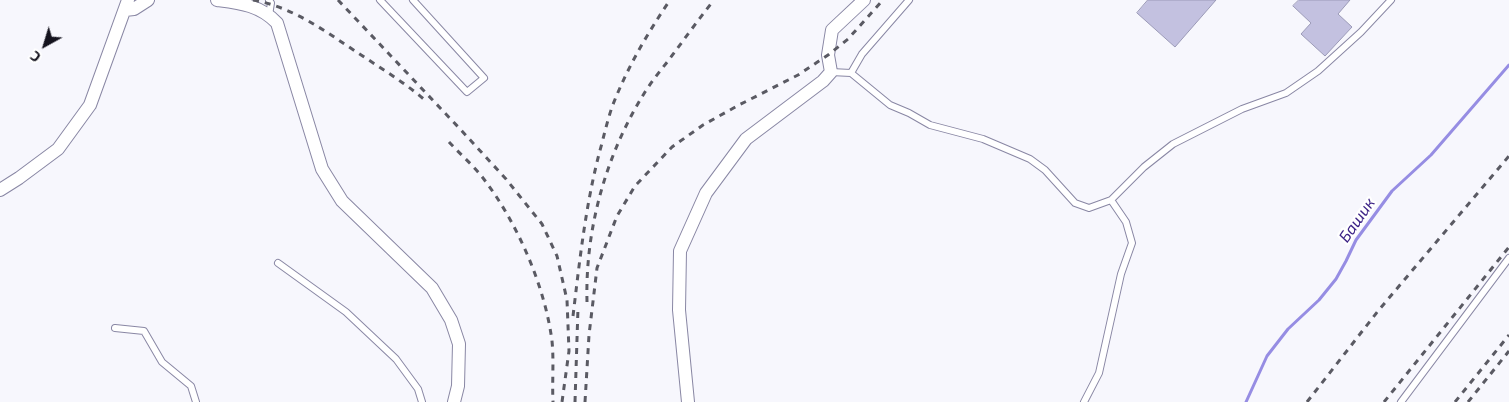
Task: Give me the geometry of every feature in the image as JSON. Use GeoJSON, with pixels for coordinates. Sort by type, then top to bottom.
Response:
{"type":"FeatureCollection","features":[{"type":"Feature","properties":{"kind":"street"},"geometry":{"type":"LineString","coordinates":[[0,190],[58,149],[90,105],[126,5],[134,8],[148,0]]}},
{"type":"Feature","properties":{"kind":"street"},"geometry":{"type":"LineString","coordinates":[[217,0],[242,4],[261,10],[277,23],[322,169],[342,201],[432,288],[451,320],[459,344],[458,386],[454,402]]}},
{"type":"Feature","properties":{"kind":"street"},"geometry":{"type":"LineString","coordinates":[[688,402],[679,310],[680,251],[706,192],[746,140],[823,81],[831,72],[828,55],[832,30],[864,0]]}},
{"type":"Feature","properties":{"kind":"lane"},"geometry":{"type":"LineString","coordinates":[[269,0],[271,4],[269,15]]}},
{"type":"Feature","properties":{"kind":"lane"},"geometry":{"type":"LineString","coordinates":[[380,0],[467,92],[484,78],[413,0]]}},
{"type":"Feature","properties":{"kind":"lane"},"geometry":{"type":"LineString","coordinates":[[851,73],[862,54],[909,0]]}},
{"type":"Feature","properties":{"kind":"lane"},"geometry":{"type":"LineString","coordinates":[[831,72],[851,73],[890,105],[930,125],[983,140],[1030,159],[1045,170],[1075,203],[1089,208],[1111,200],[1144,167],[1173,144],[1242,108],[1286,93],[1310,77],[1362,32],[1391,0]]}},
{"type":"Feature","properties":{"kind":"lane"},"geometry":{"type":"LineString","coordinates":[[1084,402],[1099,373],[1121,274],[1132,243],[1126,222],[1111,200]]}},
{"type":"Feature","properties":{"kind":"lane"},"geometry":{"type":"LineString","coordinates":[[1401,402],[1509,258]]}},
{"type":"Feature","properties":{"kind":"lane"},"geometry":{"type":"LineString","coordinates":[[278,263],[346,312],[396,359],[418,389],[422,402]]}},
{"type":"Feature","properties":{"kind":"lane"},"geometry":{"type":"LineString","coordinates":[[115,328],[144,331],[162,362],[191,386],[196,402]]}},
{"type":"Feature","properties":{"kind":"building"},"geometry":{"type":"Polygon","coordinates":[[[1148,0],[1216,0],[1175,47],[1137,13],[1148,0]]]}},
{"type":"Feature","properties":{"kind":"building"},"geometry":{"type":"Polygon","coordinates":[[[1299,0],[1350,0],[1338,14],[1352,27],[1325,56],[1301,34],[1311,23],[1293,6],[1299,0]]]}},
{"type":"Feature","properties":{"kind":"waterway","name":"Башик"},"geometry":{"type":"LineString","coordinates":[[1246,402],[1267,356],[1288,329],[1319,300],[1336,279],[1356,240],[1392,191],[1431,155],[1509,65]]}},
{"type":"Feature","properties":{"kind":"railway"},"geometry":{"type":"LineString","coordinates":[[253,0],[281,8],[306,20],[409,87],[426,101]]}},
{"type":"Feature","properties":{"kind":"railway"},"geometry":{"type":"LineString","coordinates":[[338,0],[506,179],[542,224],[557,256],[567,300],[569,351],[562,402]]}},
{"type":"Feature","properties":{"kind":"railway"},"geometry":{"type":"LineString","coordinates":[[573,316],[588,207],[596,164],[611,111],[631,65],[670,0]]}},
{"type":"Feature","properties":{"kind":"railway"},"geometry":{"type":"LineString","coordinates":[[587,302],[587,275],[594,220],[609,166],[619,141],[648,88],[714,0]]}},
{"type":"Feature","properties":{"kind":"railway"},"geometry":{"type":"LineString","coordinates":[[585,402],[589,335],[597,268],[617,216],[635,186],[672,147],[703,125],[798,75],[828,55],[848,39],[883,0]]}},
{"type":"Feature","properties":{"kind":"railway"},"geometry":{"type":"LineString","coordinates":[[449,142],[479,173],[495,195],[528,255],[543,299],[552,341],[553,402]]}},
{"type":"Feature","properties":{"kind":"railway"},"geometry":{"type":"LineString","coordinates":[[1307,402],[1378,311],[1509,156]]}},
{"type":"Feature","properties":{"kind":"railway"},"geometry":{"type":"LineString","coordinates":[[1384,402],[1509,247]]}},
{"type":"Feature","properties":{"kind":"railway"},"geometry":{"type":"LineString","coordinates":[[575,402],[578,308]]}},
{"type":"Feature","properties":{"kind":"railway"},"geometry":{"type":"LineString","coordinates":[[1455,402],[1509,335]]}},
{"type":"Feature","properties":{"kind":"railway"},"geometry":{"type":"LineString","coordinates":[[1468,402],[1509,351]]}}]}
